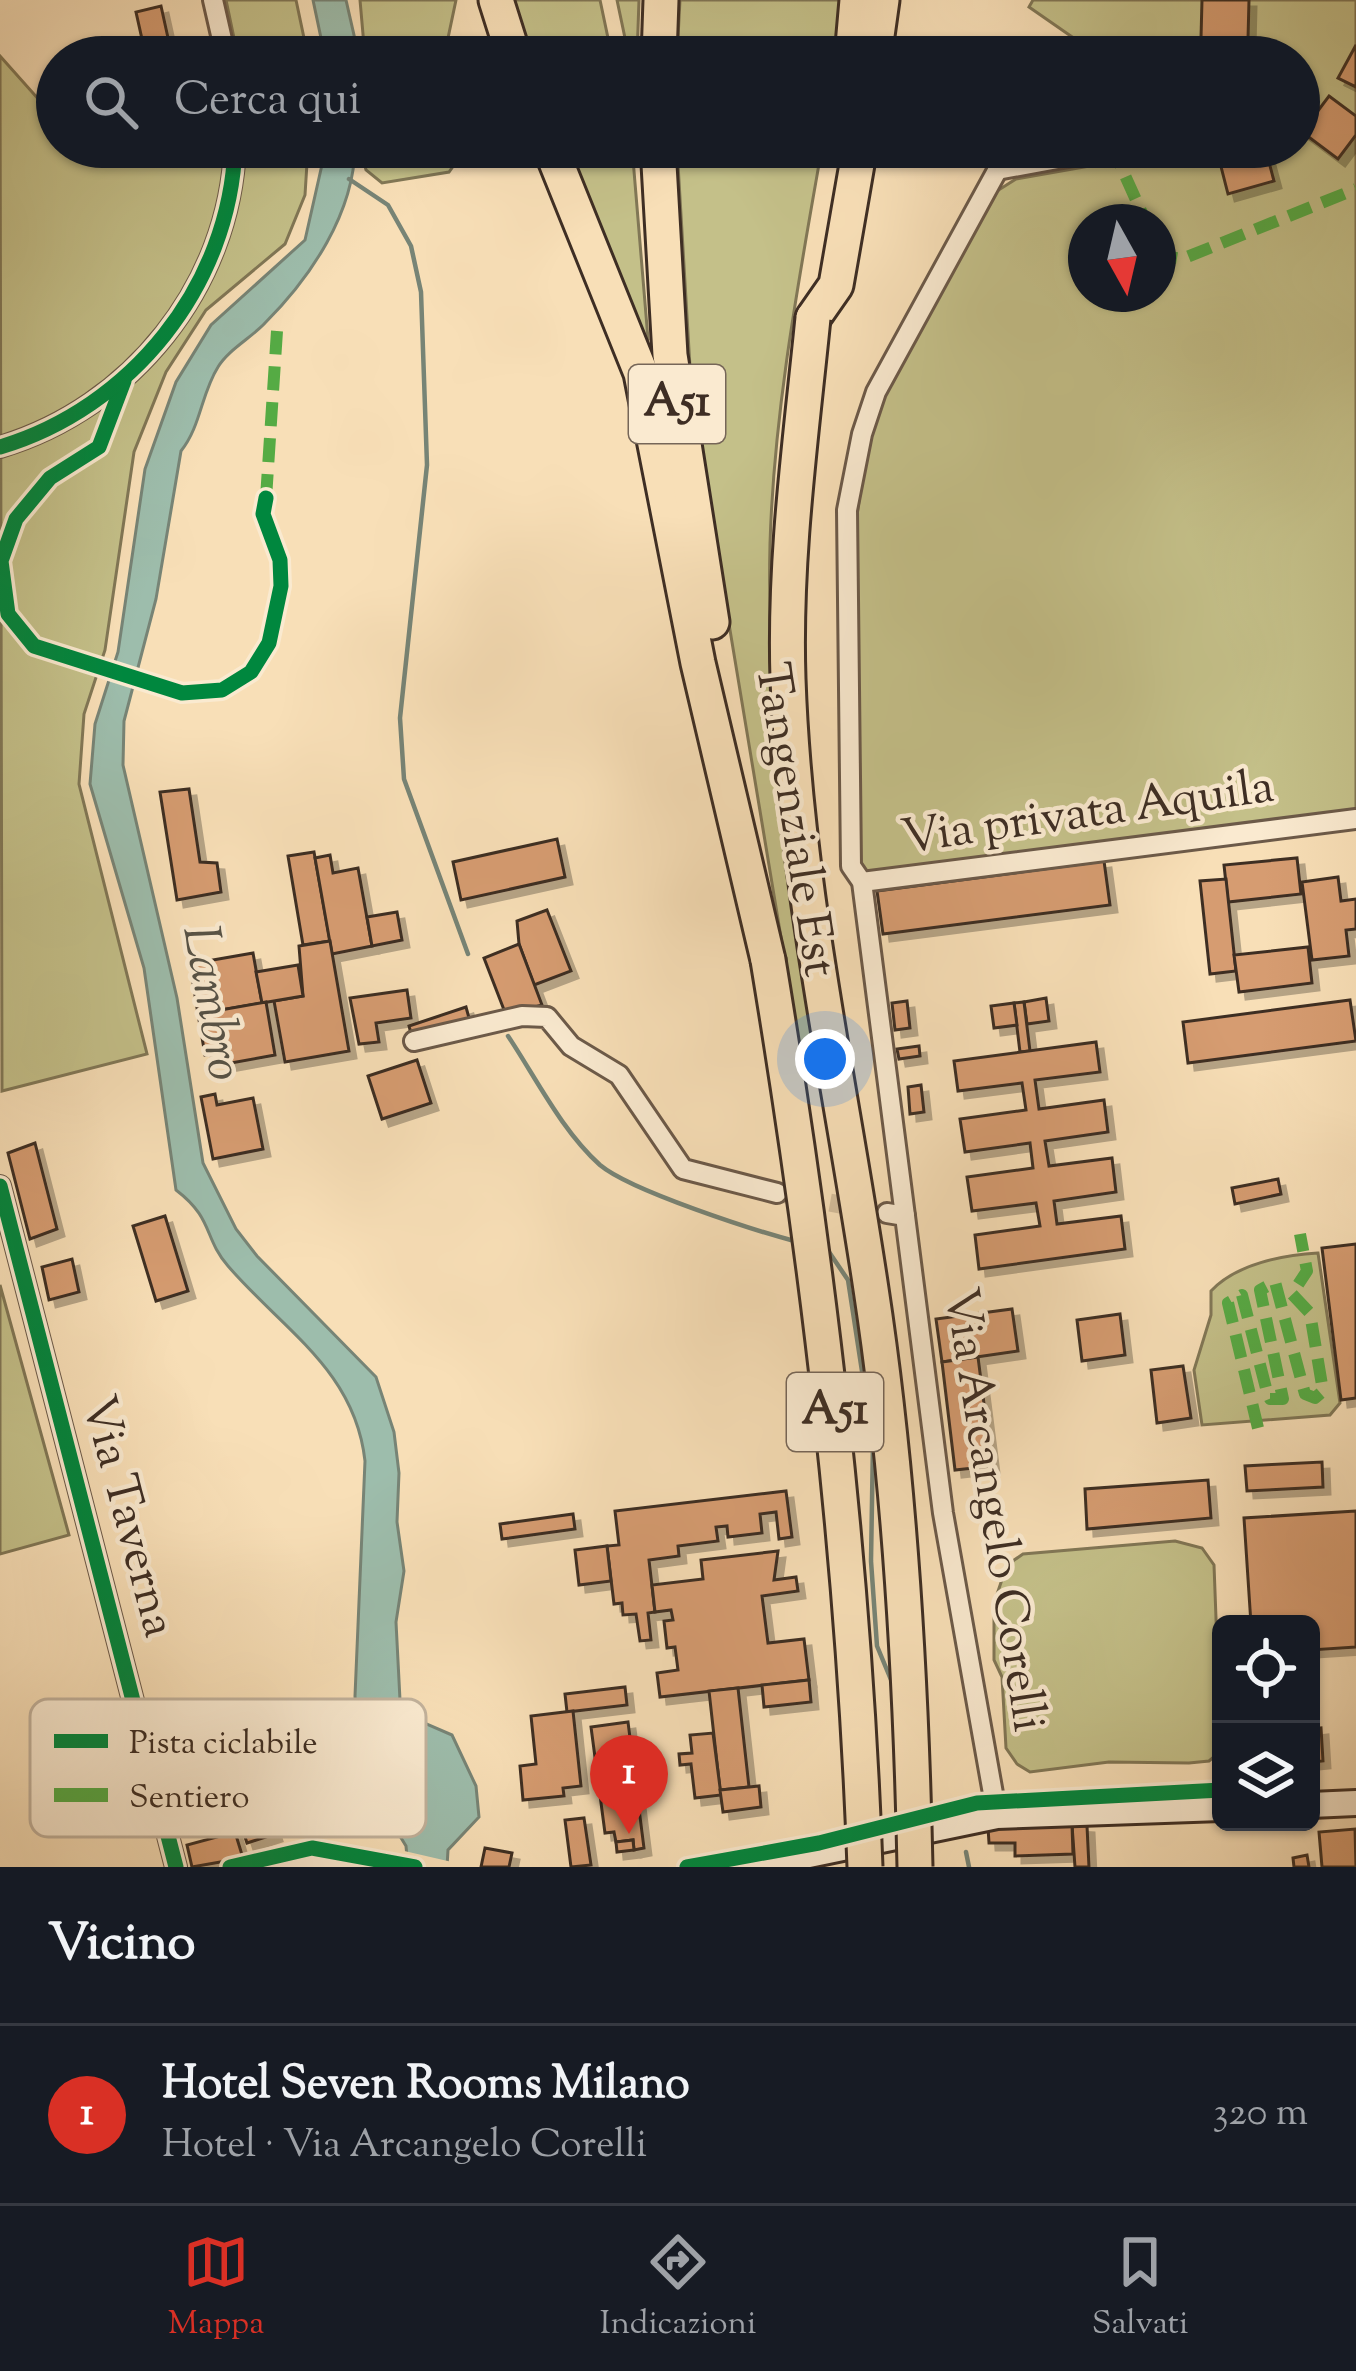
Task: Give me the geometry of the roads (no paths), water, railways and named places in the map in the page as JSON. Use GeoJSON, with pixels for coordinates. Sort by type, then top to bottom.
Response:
{"type":"FeatureCollection","features":[{"type":"Feature","properties":{"kind":"highway"},"geometry":{"type":"LineString","coordinates":[[496,0],[507,36]]}},
{"type":"Feature","properties":{"kind":"highway"},"geometry":{"type":"LineString","coordinates":[[660,36],[661,0]]}},
{"type":"Feature","properties":{"kind":"highway"},"geometry":{"type":"LineString","coordinates":[[854,36],[857,0]]}},
{"type":"Feature","properties":{"kind":"highway"},"geometry":{"type":"LineString","coordinates":[[877,36],[882,0]]}},
{"type":"Feature","properties":{"kind":"highway"},"geometry":{"type":"LineString","coordinates":[[558,168],[641,373],[691,568]]}},
{"type":"Feature","properties":{"kind":"highway","name":"Tangenziale Est"},"geometry":{"type":"LineString","coordinates":[[659,168],[670,355],[691,568],[768,960],[835,1418],[854,1619],[865,1867]]}},
{"type":"Feature","properties":{"kind":"highway","name":"Tangenziale Est"},"geometry":{"type":"LineString","coordinates":[[843,169],[813,318],[787,568],[788,682],[798,807],[884,1403],[911,1709],[915,1867]]}},
{"type":"Feature","properties":{"kind":"street"},"geometry":{"type":"LineString","coordinates":[[213,0],[221,36]]}},
{"type":"Feature","properties":{"kind":"street"},"geometry":{"type":"LineString","coordinates":[[0,447],[67,421],[98,402],[170,328],[221,229],[232,168]]}},
{"type":"Feature","properties":{"kind":"street"},"geometry":{"type":"LineString","coordinates":[[998,170],[1009,168]]}},
{"type":"Feature","properties":{"kind":"street","name":"Via privata Aquila"},"geometry":{"type":"LineString","coordinates":[[998,170],[876,392],[850,489],[851,866],[862,882],[1356,819]]}},
{"type":"Feature","properties":{"kind":"street","name":"Via Arcangelo Corelli"},"geometry":{"type":"LineString","coordinates":[[862,882],[896,1215],[997,1816]]}},
{"type":"Feature","properties":{"kind":"street"},"geometry":{"type":"LineString","coordinates":[[414,1041],[523,1016],[547,1017],[571,1046],[622,1079],[683,1169],[777,1193]]}},
{"type":"Feature","properties":{"kind":"street","name":"Via Taverna"},"geometry":{"type":"LineString","coordinates":[[0,1186],[133,1699]]}},
{"type":"Feature","properties":{"kind":"street"},"geometry":{"type":"LineString","coordinates":[[1320,1804],[1356,1803]]}},
{"type":"Feature","properties":{"kind":"street"},"geometry":{"type":"LineString","coordinates":[[751,1867],[997,1816],[1212,1808]]}},
{"type":"Feature","properties":{"kind":"street","name":"Via Taverna"},"geometry":{"type":"LineString","coordinates":[[168,1837],[176,1867]]}},
{"type":"Feature","properties":{"kind":"street"},"geometry":{"type":"LineString","coordinates":[[281,1867],[311,1862],[355,1867]]}},
{"type":"Feature","properties":{"kind":"waterway"},"geometry":{"type":"LineString","coordinates":[[349,179],[388,205],[411,246],[421,292],[427,465],[400,718],[404,779],[468,954]]}},
{"type":"Feature","properties":{"kind":"waterway"},"geometry":{"type":"LineString","coordinates":[[508,1036],[562,1120],[600,1165],[665,1198],[798,1242]]}},
{"type":"Feature","properties":{"kind":"waterway"},"geometry":{"type":"LineString","coordinates":[[827,1249],[848,1280],[873,1443],[871,1561],[877,1646],[894,1687]]}},
{"type":"Feature","properties":{"kind":"waterway"},"geometry":{"type":"LineString","coordinates":[[966,1852],[969,1867]]}},
{"type":"Feature","properties":{"kind":"tunnel"},"geometry":{"type":"LineString","coordinates":[[777,1193],[865,1209]]}},
{"type":"Feature","properties":{"kind":"place","name":"Hotel Seven Rooms Milano"},"geometry":{"type":"Point","coordinates":[629,1834]}},
{"type":"Feature","properties":{"kind":"water label","name":"Lambro"},"geometry":{"type":"Point","coordinates":[210,1003]}}]}
